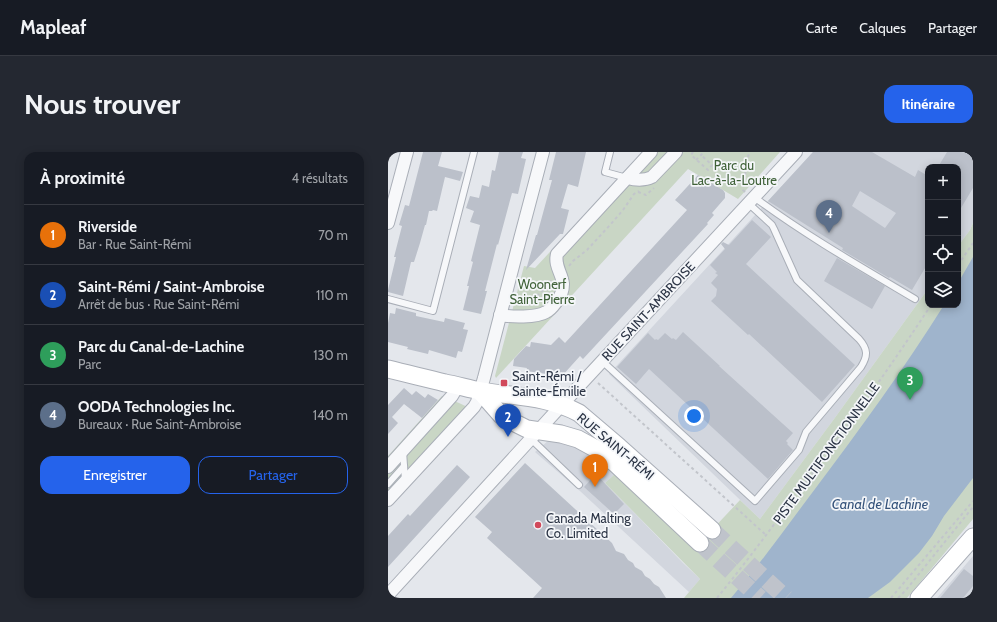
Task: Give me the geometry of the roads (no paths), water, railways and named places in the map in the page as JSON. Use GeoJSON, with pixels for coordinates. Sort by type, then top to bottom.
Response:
{"type":"FeatureCollection","features":[{"type":"Feature","properties":{"kind":"main road","name":"RUE SAINT-RÉMI"},"geometry":{"type":"LineString","coordinates":[[389,372],[480,391],[511,394],[545,400],[562,405],[579,413],[602,432],[706,536],[600,451],[578,439],[561,434],[535,435],[501,415],[480,391]]}},
{"type":"Feature","properties":{"kind":"main road"},"geometry":{"type":"LineString","coordinates":[[922,597],[973,537]]}},
{"type":"Feature","properties":{"kind":"street"},"geometry":{"type":"LineString","coordinates":[[388,223],[406,152]]}},
{"type":"Feature","properties":{"kind":"street"},"geometry":{"type":"LineString","coordinates":[[388,500],[477,402],[543,152]]}},
{"type":"Feature","properties":{"kind":"street"},"geometry":{"type":"LineString","coordinates":[[500,315],[509,317],[540,315],[551,309],[562,293],[563,282],[556,260],[557,254],[651,152]]}},
{"type":"Feature","properties":{"kind":"street"},"geometry":{"type":"LineString","coordinates":[[627,178],[642,180],[652,177],[676,152]]}},
{"type":"Feature","properties":{"kind":"street","name":"RUE SAINT-AMBROISE"},"geometry":{"type":"LineString","coordinates":[[388,595],[749,198],[796,152]]}},
{"type":"Feature","properties":{"kind":"street"},"geometry":{"type":"LineString","coordinates":[[388,468],[452,396],[458,386]]}},
{"type":"Feature","properties":{"kind":"lane"},"geometry":{"type":"LineString","coordinates":[[388,299],[433,311],[474,152]]}},
{"type":"Feature","properties":{"kind":"lane"},"geometry":{"type":"LineString","coordinates":[[610,152],[605,172],[627,178]]}},
{"type":"Feature","properties":{"kind":"lane"},"geometry":{"type":"LineString","coordinates":[[749,198],[781,216],[842,256],[915,299]]}},
{"type":"Feature","properties":{"kind":"lane"},"geometry":{"type":"LineString","coordinates":[[602,361],[755,501],[799,450],[806,432],[861,367],[866,353],[863,344],[859,339],[797,280],[774,228],[749,198]]}},
{"type":"Feature","properties":{"kind":"lane"},"geometry":{"type":"LineString","coordinates":[[535,435],[579,485]]}},
{"type":"Feature","properties":{"kind":"lane"},"geometry":{"type":"LineString","coordinates":[[404,450],[405,481]]}},
{"type":"Feature","properties":{"kind":"lane"},"geometry":{"type":"LineString","coordinates":[[388,484],[404,466]]}},
{"type":"Feature","properties":{"kind":"water","name":"Canal de Lachine"},"geometry":{"type":"Polygon","coordinates":[[[973,257],[973,478],[944,516],[932,536],[919,553],[890,582],[868,598],[731,598],[774,544],[865,421],[942,308],[961,308],[961,278],[973,257]]]}},
{"type":"Feature","properties":{"kind":"tunnel"},"geometry":{"type":"LineString","coordinates":[[712,530],[786,598]]}},
{"type":"Feature","properties":{"kind":"tunnel"},"geometry":{"type":"LineString","coordinates":[[700,543],[760,598]]}},
{"type":"Feature","properties":{"kind":"place","name":"OODA Technologies Inc."},"geometry":{"type":"Point","coordinates":[829,233]}},
{"type":"Feature","properties":{"kind":"place","name":"Saint-Rémi / Sainte-Émilie"},"geometry":{"type":"Point","coordinates":[504,383]}},
{"type":"Feature","properties":{"kind":"place","name":"Parc du Canal-de-Lachine"},"geometry":{"type":"Point","coordinates":[910,400]}},
{"type":"Feature","properties":{"kind":"place","name":"Saint-Rémi / Saint-Ambroise"},"geometry":{"type":"Point","coordinates":[508,437]}},
{"type":"Feature","properties":{"kind":"place","name":"Riverside"},"geometry":{"type":"Point","coordinates":[595,487]}},
{"type":"Feature","properties":{"kind":"place","name":"Canada Malting Co. Limited"},"geometry":{"type":"Point","coordinates":[538,525]}},
{"type":"Feature","properties":{"kind":"park label","name":"Parc du Lac-à-la-Loutre"},"geometry":{"type":"Point","coordinates":[734,172]}},
{"type":"Feature","properties":{"kind":"park label","name":"Woonerf Saint-Pierre"},"geometry":{"type":"Point","coordinates":[542,292]}}]}
